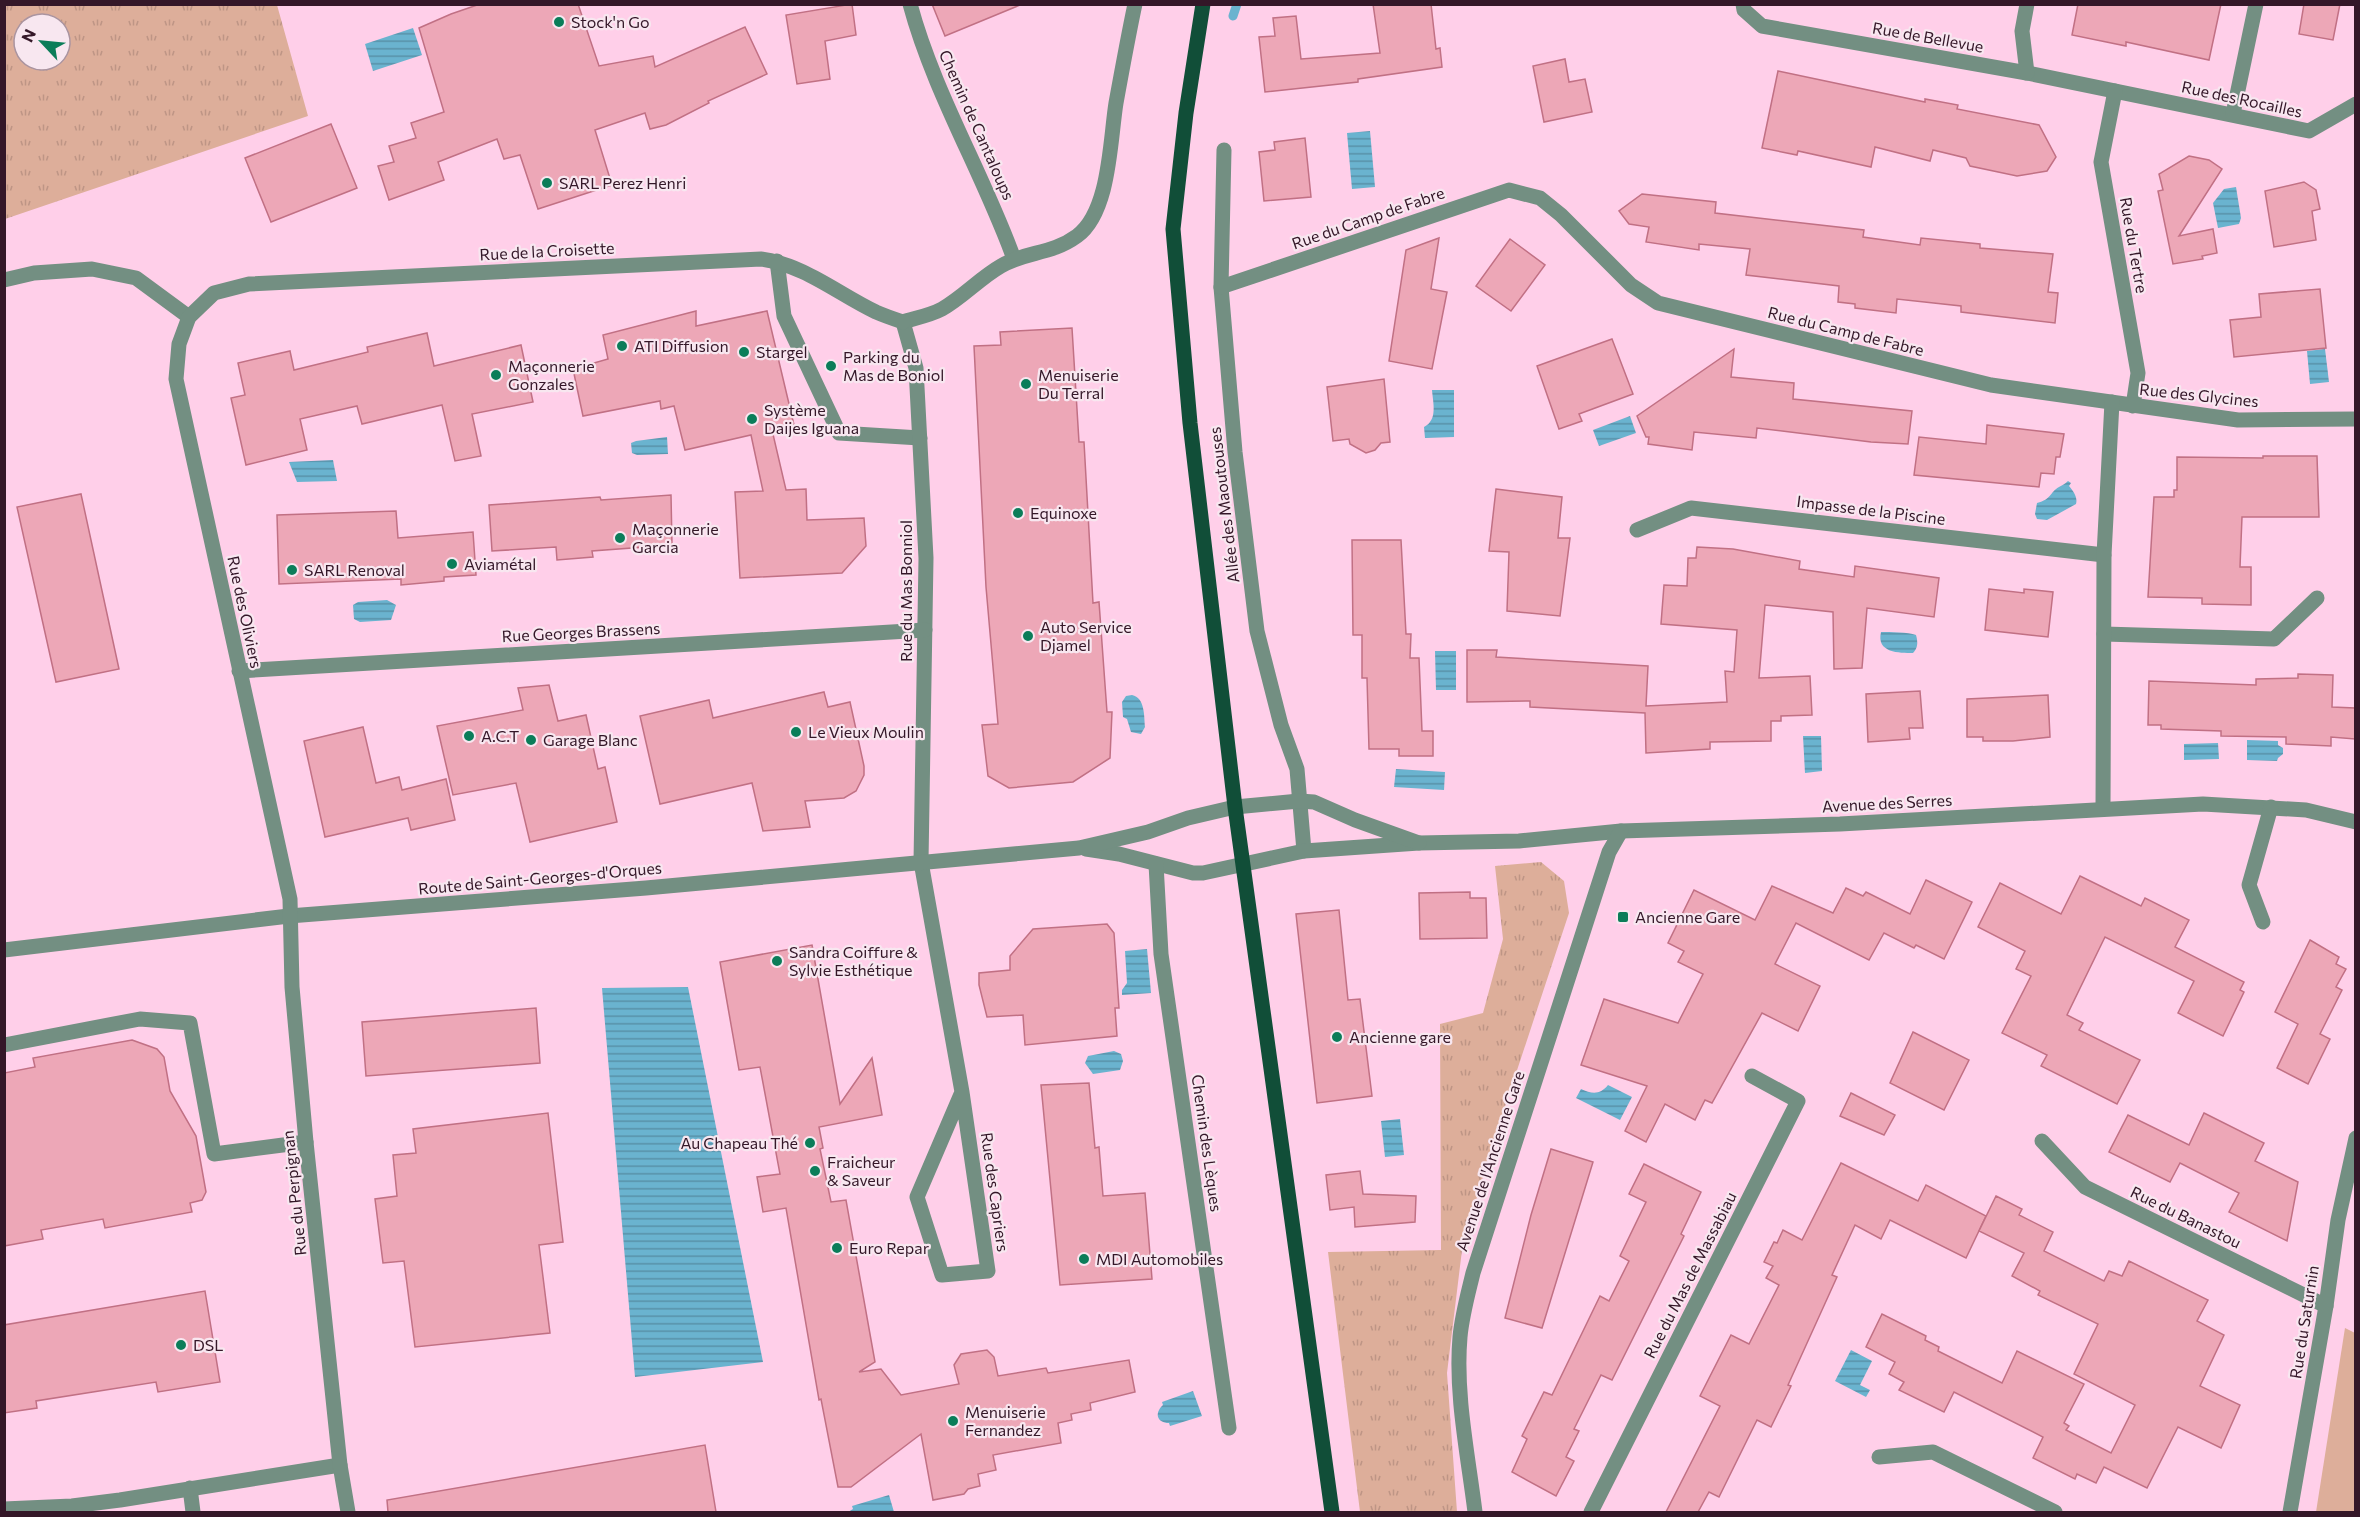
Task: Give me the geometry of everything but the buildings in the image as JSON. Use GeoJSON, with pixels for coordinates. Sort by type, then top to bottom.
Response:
{"type":"FeatureCollection","features":[{"type":"Feature","properties":{"kind":"main road"},"geometry":{"type":"LineString","coordinates":[[1203,4],[1186,113],[1173,229],[1190,423],[1235,807],[1332,1512]]}},
{"type":"Feature","properties":{"kind":"street","name":"Chemin de Cantaloups"},"geometry":{"type":"LineString","coordinates":[[910,4],[925,54],[997,212],[1014,259]]}},
{"type":"Feature","properties":{"kind":"street"},"geometry":{"type":"LineString","coordinates":[[903,322],[941,310],[1000,266],[1014,259],[1059,248],[1080,234],[1092,216],[1108,169],[1116,105],[1134,4]]}},
{"type":"Feature","properties":{"kind":"street","name":"Rue de Bellevue"},"geometry":{"type":"LineString","coordinates":[[1743,4],[1744,10],[1762,26],[2115,91]]}},
{"type":"Feature","properties":{"kind":"street"},"geometry":{"type":"LineString","coordinates":[[2027,4],[2022,31],[2027,73]]}},
{"type":"Feature","properties":{"kind":"street"},"geometry":{"type":"LineString","coordinates":[[2233,114],[2256,4]]}},
{"type":"Feature","properties":{"kind":"street","name":"Rue des Rocailles"},"geometry":{"type":"LineString","coordinates":[[2115,91],[2233,114],[2309,132],[2355,105]]}},
{"type":"Feature","properties":{"kind":"street","name":"Rue du Tertre"},"geometry":{"type":"LineString","coordinates":[[2115,91],[2101,162],[2138,373],[2133,406]]}},
{"type":"Feature","properties":{"kind":"street","name":"Allée des Maoutouses"},"geometry":{"type":"LineString","coordinates":[[1224,150],[1221,287],[1235,452],[1257,631],[1281,725],[1297,769],[1304,851]]}},
{"type":"Feature","properties":{"kind":"street","name":"Rue du Camp de Fabre"},"geometry":{"type":"LineString","coordinates":[[1221,287],[1509,190],[1540,198],[1561,215],[1631,285],[1659,303],[1991,385],[2112,402]]}},
{"type":"Feature","properties":{"kind":"street","name":"Rue de la Croisette"},"geometry":{"type":"LineString","coordinates":[[189,316],[214,293],[249,284],[761,258],[777,261],[805,273],[877,312],[903,322]]}},
{"type":"Feature","properties":{"kind":"street"},"geometry":{"type":"LineString","coordinates":[[777,261],[784,316],[839,433],[920,438]]}},
{"type":"Feature","properties":{"kind":"street"},"geometry":{"type":"LineString","coordinates":[[4,280],[34,273],[92,269],[136,278],[189,316]]}},
{"type":"Feature","properties":{"kind":"street","name":"Rue des Oliviers"},"geometry":{"type":"LineString","coordinates":[[189,316],[179,344],[176,379],[281,853],[290,899],[289,916]]}},
{"type":"Feature","properties":{"kind":"street","name":"Rue du Mas Bonniol"},"geometry":{"type":"LineString","coordinates":[[903,322],[916,368],[926,558],[921,862]]}},
{"type":"Feature","properties":{"kind":"street"},"geometry":{"type":"LineString","coordinates":[[2103,809],[2104,555],[2112,402]]}},
{"type":"Feature","properties":{"kind":"street","name":"Rue des Glycines"},"geometry":{"type":"LineString","coordinates":[[2112,402],[2238,420],[2355,419]]}},
{"type":"Feature","properties":{"kind":"street","name":"Impasse de la Piscine"},"geometry":{"type":"LineString","coordinates":[[1637,530],[1691,508],[2104,555]]}},
{"type":"Feature","properties":{"kind":"street"},"geometry":{"type":"LineString","coordinates":[[2104,634],[2274,639],[2317,598]]}},
{"type":"Feature","properties":{"kind":"street","name":"Rue Georges Brassens"},"geometry":{"type":"LineString","coordinates":[[239,671],[925,630]]}},
{"type":"Feature","properties":{"kind":"street","name":"Avenue des Serres"},"geometry":{"type":"LineString","coordinates":[[1235,807],[1299,801],[1314,802],[1355,820],[1419,843]]}},
{"type":"Feature","properties":{"kind":"street","name":"Avenue des Serres"},"geometry":{"type":"LineString","coordinates":[[1244,864],[1304,851],[1419,843],[1519,841],[1621,831],[1840,824],[2203,804],[2306,810],[2355,822]]}},
{"type":"Feature","properties":{"kind":"street","name":"Route de Saint-Georges-d'Orques"},"geometry":{"type":"LineString","coordinates":[[4,950],[289,916],[1079,848],[1148,832],[1188,818],[1235,807]]}},
{"type":"Feature","properties":{"kind":"street"},"geometry":{"type":"LineString","coordinates":[[2263,922],[2249,885],[2271,807]]}},
{"type":"Feature","properties":{"kind":"street","name":"Avenue de l'Ancienne Gare"},"geometry":{"type":"LineString","coordinates":[[1475,1512],[1460,1374],[1460,1337],[1464,1308],[1473,1273],[1609,852],[1621,831]]}},
{"type":"Feature","properties":{"kind":"street","name":"Route de Saint-Georges-d'Orques"},"geometry":{"type":"LineString","coordinates":[[1079,848],[1119,854],[1193,873],[1244,864]]}},
{"type":"Feature","properties":{"kind":"street","name":"Rue des Capriers"},"geometry":{"type":"LineString","coordinates":[[921,862],[962,1092],[988,1271],[942,1275],[917,1197],[962,1092]]}},
{"type":"Feature","properties":{"kind":"street","name":"Chemin des Lèques"},"geometry":{"type":"LineString","coordinates":[[1156,864],[1161,954],[1229,1428]]}},
{"type":"Feature","properties":{"kind":"street","name":"Rue du Perpignan"},"geometry":{"type":"LineString","coordinates":[[289,916],[306,1142],[340,1465],[348,1512]]}},
{"type":"Feature","properties":{"kind":"street"},"geometry":{"type":"LineString","coordinates":[[4,1045],[140,1019],[190,1023],[214,1154],[306,1142]]}},
{"type":"Feature","properties":{"kind":"street","name":"Rue du Mas de Massabiau"},"geometry":{"type":"LineString","coordinates":[[1591,1512],[1798,1101],[1752,1076]]}},
{"type":"Feature","properties":{"kind":"street","name":"Rue du Saturnin"},"geometry":{"type":"LineString","coordinates":[[2290,1512],[2326,1306],[2338,1220],[2355,1138]]}},
{"type":"Feature","properties":{"kind":"street","name":"Rue du Banastou"},"geometry":{"type":"LineString","coordinates":[[2042,1141],[2085,1186],[2326,1306]]}},
{"type":"Feature","properties":{"kind":"street"},"geometry":{"type":"LineString","coordinates":[[1879,1458],[1933,1452],[2055,1512]]}},
{"type":"Feature","properties":{"kind":"street"},"geometry":{"type":"LineString","coordinates":[[4,1509],[72,1506],[340,1465]]}},
{"type":"Feature","properties":{"kind":"street"},"geometry":{"type":"LineString","coordinates":[[190,1488],[193,1512]]}},
{"type":"Feature","properties":{"kind":"green space"},"geometry":{"type":"Polygon","coordinates":[[[4,5],[277,5],[308,116],[5,219],[4,5]]]}},
{"type":"Feature","properties":{"kind":"green space"},"geometry":{"type":"Polygon","coordinates":[[[1541,862],[1564,881],[1569,913],[1490,1152],[1462,1250],[1447,1373],[1457,1512],[1360,1512],[1328,1252],[1441,1250],[1440,1024],[1483,1013],[1503,939],[1495,866],[1541,862]]]}},
{"type":"Feature","properties":{"kind":"green space"},"geometry":{"type":"Polygon","coordinates":[[[2345,1328],[2355,1333],[2355,1512],[2316,1512],[2345,1328]]]}},
{"type":"Feature","properties":{"kind":"water"},"geometry":{"type":"Polygon","coordinates":[[[413,28],[422,55],[373,71],[365,44],[413,28]]]}},
{"type":"Feature","properties":{"kind":"water"},"geometry":{"type":"Polygon","coordinates":[[[1370,131],[1375,187],[1352,189],[1347,133],[1370,131]]]}},
{"type":"Feature","properties":{"kind":"water"},"geometry":{"type":"Polygon","coordinates":[[[2236,187],[2241,218],[2239,224],[2218,228],[2213,203],[2224,189],[2236,187]]]}},
{"type":"Feature","properties":{"kind":"water"},"geometry":{"type":"Polygon","coordinates":[[[2325,349],[2329,382],[2310,384],[2307,351],[2325,349]]]}},
{"type":"Feature","properties":{"kind":"water"},"geometry":{"type":"Polygon","coordinates":[[[1432,390],[1454,390],[1454,437],[1425,438],[1424,427],[1433,416],[1432,390]]]}},
{"type":"Feature","properties":{"kind":"water"},"geometry":{"type":"Polygon","coordinates":[[[1630,416],[1636,433],[1599,446],[1593,430],[1630,416]]]}},
{"type":"Feature","properties":{"kind":"water"},"geometry":{"type":"Polygon","coordinates":[[[667,437],[668,454],[637,455],[632,453],[631,443],[667,437]]]}},
{"type":"Feature","properties":{"kind":"water"},"geometry":{"type":"Polygon","coordinates":[[[333,460],[337,481],[297,482],[289,462],[333,460]]]}},
{"type":"Feature","properties":{"kind":"water"},"geometry":{"type":"Polygon","coordinates":[[[2068,481],[2076,497],[2076,504],[2047,520],[2037,519],[2035,514],[2037,503],[2048,498],[2068,481]]]}},
{"type":"Feature","properties":{"kind":"water"},"geometry":{"type":"Polygon","coordinates":[[[387,600],[396,605],[391,620],[360,622],[354,619],[353,605],[358,602],[387,600]]]}},
{"type":"Feature","properties":{"kind":"water"},"geometry":{"type":"Polygon","coordinates":[[[1881,632],[1916,635],[1916,649],[1913,653],[1901,653],[1885,648],[1880,639],[1881,632]]]}},
{"type":"Feature","properties":{"kind":"water"},"geometry":{"type":"Polygon","coordinates":[[[1435,651],[1456,651],[1456,690],[1436,690],[1435,651]]]}},
{"type":"Feature","properties":{"kind":"water"},"geometry":{"type":"Polygon","coordinates":[[[1132,695],[1142,703],[1145,727],[1141,734],[1131,732],[1127,719],[1123,717],[1122,702],[1126,696],[1132,695]]]}},
{"type":"Feature","properties":{"kind":"water"},"geometry":{"type":"Polygon","coordinates":[[[1803,736],[1821,736],[1822,771],[1805,773],[1803,736]]]}},
{"type":"Feature","properties":{"kind":"water"},"geometry":{"type":"Polygon","coordinates":[[[2247,740],[2278,741],[2278,745],[2283,748],[2283,754],[2277,761],[2247,760],[2247,740]]]}},
{"type":"Feature","properties":{"kind":"water"},"geometry":{"type":"Polygon","coordinates":[[[2218,743],[2219,759],[2184,760],[2184,744],[2218,743]]]}},
{"type":"Feature","properties":{"kind":"water"},"geometry":{"type":"Polygon","coordinates":[[[1396,769],[1445,772],[1444,790],[1394,787],[1396,769]]]}},
{"type":"Feature","properties":{"kind":"water"},"geometry":{"type":"Polygon","coordinates":[[[1147,949],[1151,993],[1122,995],[1122,990],[1127,983],[1125,951],[1147,949]]]}},
{"type":"Feature","properties":{"kind":"water"},"geometry":{"type":"Polygon","coordinates":[[[688,987],[763,1362],[635,1377],[602,988],[688,987]]]}},
{"type":"Feature","properties":{"kind":"water"},"geometry":{"type":"Polygon","coordinates":[[[1114,1051],[1121,1054],[1123,1061],[1120,1070],[1093,1074],[1085,1063],[1088,1056],[1114,1051]]]}},
{"type":"Feature","properties":{"kind":"water"},"geometry":{"type":"Polygon","coordinates":[[[1608,1085],[1632,1097],[1620,1120],[1576,1098],[1581,1089],[1596,1093],[1608,1085]]]}},
{"type":"Feature","properties":{"kind":"water"},"geometry":{"type":"Polygon","coordinates":[[[1400,1119],[1404,1155],[1385,1157],[1381,1121],[1400,1119]]]}},
{"type":"Feature","properties":{"kind":"water"},"geometry":{"type":"Polygon","coordinates":[[[1851,1350],[1872,1361],[1860,1385],[1870,1390],[1866,1397],[1835,1381],[1851,1350]]]}},
{"type":"Feature","properties":{"kind":"water"},"geometry":{"type":"Polygon","coordinates":[[[1193,1391],[1202,1416],[1170,1426],[1169,1423],[1159,1419],[1158,1411],[1163,1405],[1162,1402],[1193,1391]]]}},
{"type":"Feature","properties":{"kind":"water"},"geometry":{"type":"Polygon","coordinates":[[[889,1495],[894,1512],[848,1512],[853,1509],[852,1506],[889,1495]]]}},
{"type":"Feature","properties":{"kind":"waterway"},"geometry":{"type":"LineString","coordinates":[[1233,16],[1237,4]]}},
{"type":"Feature","properties":{"kind":"place","name":"Stock'n Go"},"geometry":{"type":"Point","coordinates":[559,22]}},
{"type":"Feature","properties":{"kind":"place","name":"SARL Perez Henri"},"geometry":{"type":"Point","coordinates":[547,183]}},
{"type":"Feature","properties":{"kind":"place","name":"ATI Diffusion"},"geometry":{"type":"Point","coordinates":[622,346]}},
{"type":"Feature","properties":{"kind":"place","name":"Stargel"},"geometry":{"type":"Point","coordinates":[744,352]}},
{"type":"Feature","properties":{"kind":"place","name":"Parking du Mas de Boniol"},"geometry":{"type":"Point","coordinates":[831,366]}},
{"type":"Feature","properties":{"kind":"place","name":"Maçonnerie Gonzales"},"geometry":{"type":"Point","coordinates":[496,375]}},
{"type":"Feature","properties":{"kind":"place","name":"Menuiserie Du Terral"},"geometry":{"type":"Point","coordinates":[1026,384]}},
{"type":"Feature","properties":{"kind":"place","name":"Système Daijes Iguana"},"geometry":{"type":"Point","coordinates":[752,419]}},
{"type":"Feature","properties":{"kind":"place","name":"Equinoxe"},"geometry":{"type":"Point","coordinates":[1018,513]}},
{"type":"Feature","properties":{"kind":"place","name":"Maçonnerie Garcia"},"geometry":{"type":"Point","coordinates":[620,538]}},
{"type":"Feature","properties":{"kind":"place","name":"Aviamétal"},"geometry":{"type":"Point","coordinates":[452,564]}},
{"type":"Feature","properties":{"kind":"place","name":"SARL Renoval"},"geometry":{"type":"Point","coordinates":[292,570]}},
{"type":"Feature","properties":{"kind":"place","name":"Auto Service Djamel"},"geometry":{"type":"Point","coordinates":[1028,636]}},
{"type":"Feature","properties":{"kind":"place","name":"Le Vieux Moulin"},"geometry":{"type":"Point","coordinates":[796,732]}},
{"type":"Feature","properties":{"kind":"place","name":"A.C.T"},"geometry":{"type":"Point","coordinates":[469,736]}},
{"type":"Feature","properties":{"kind":"place","name":"Garage Blanc"},"geometry":{"type":"Point","coordinates":[531,740]}},
{"type":"Feature","properties":{"kind":"place","name":"Ancienne Gare"},"geometry":{"type":"Point","coordinates":[1623,917]}},
{"type":"Feature","properties":{"kind":"place","name":"Sandra Coiffure & Sylvie Esthétique"},"geometry":{"type":"Point","coordinates":[777,961]}},
{"type":"Feature","properties":{"kind":"place","name":"Ancienne gare"},"geometry":{"type":"Point","coordinates":[1337,1037]}},
{"type":"Feature","properties":{"kind":"place","name":"Au Chapeau Thé"},"geometry":{"type":"Point","coordinates":[810,1143]}},
{"type":"Feature","properties":{"kind":"place","name":"Fraicheur & Saveur"},"geometry":{"type":"Point","coordinates":[815,1171]}},
{"type":"Feature","properties":{"kind":"place","name":"Euro Repar"},"geometry":{"type":"Point","coordinates":[837,1248]}},
{"type":"Feature","properties":{"kind":"place","name":"MDI Automobiles"},"geometry":{"type":"Point","coordinates":[1084,1259]}},
{"type":"Feature","properties":{"kind":"place","name":"DSL"},"geometry":{"type":"Point","coordinates":[181,1345]}},
{"type":"Feature","properties":{"kind":"place","name":"Menuiserie Fernandez"},"geometry":{"type":"Point","coordinates":[953,1421]}}]}
